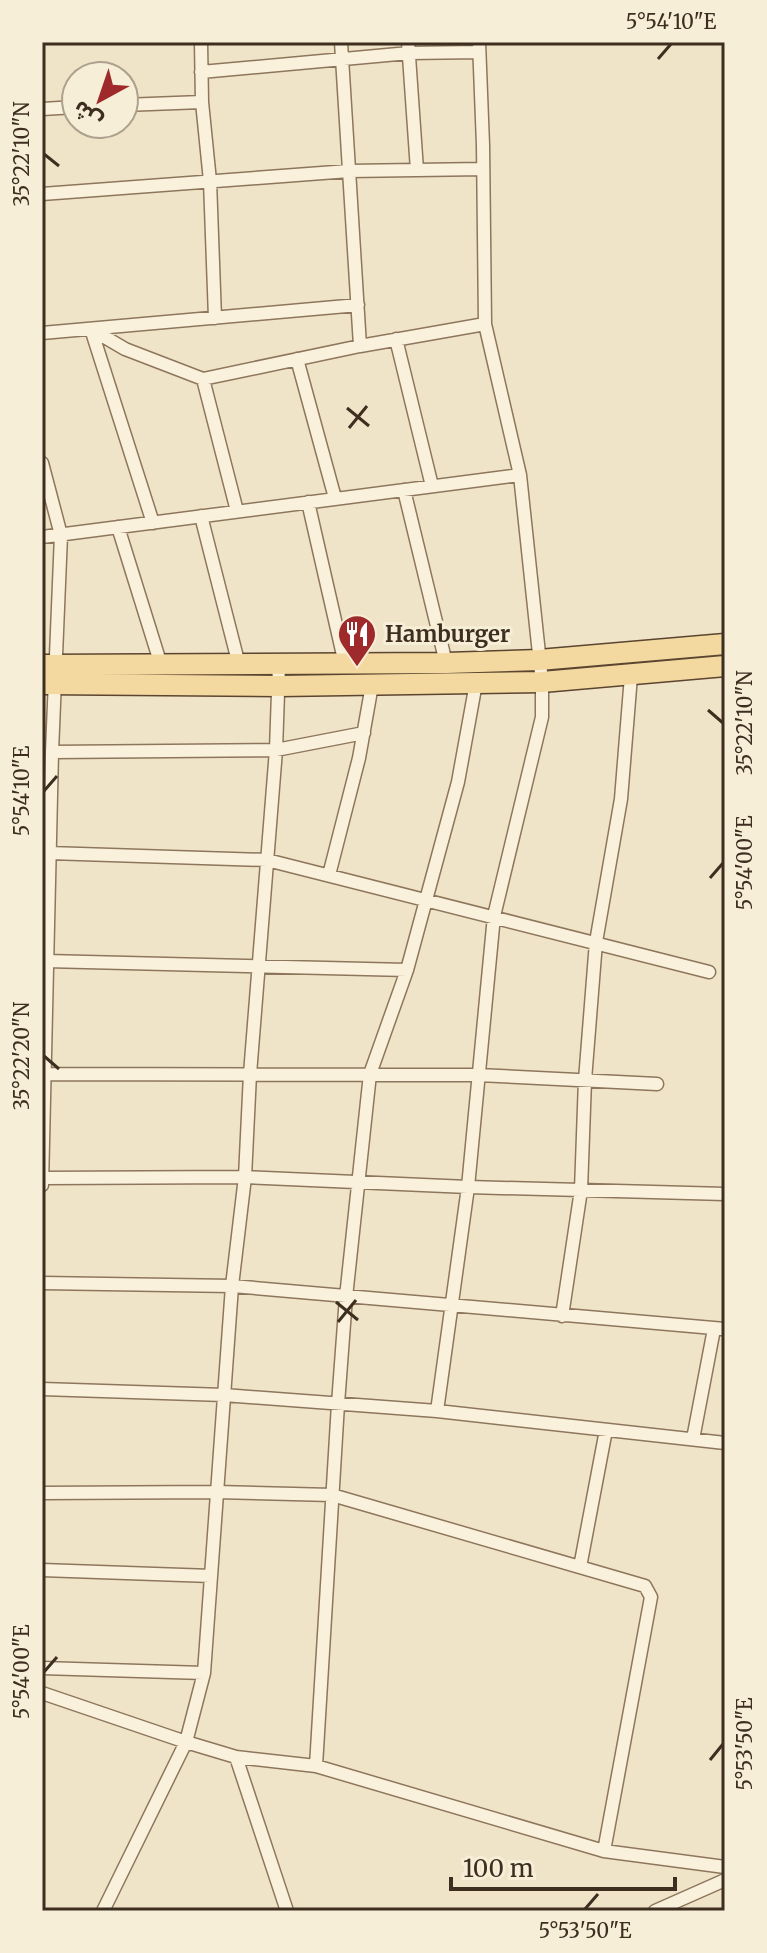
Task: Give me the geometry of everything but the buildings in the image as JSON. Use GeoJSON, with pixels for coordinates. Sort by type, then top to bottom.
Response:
{"type":"FeatureCollection","features":[{"type":"Feature","properties":{"kind":"main road"},"geometry":{"type":"LineString","coordinates":[[48,674],[161,665],[539,660],[725,644]]}},
{"type":"Feature","properties":{"kind":"main road"},"geometry":{"type":"LineString","coordinates":[[48,674],[279,686],[372,685],[542,682],[725,666]]}},
{"type":"Feature","properties":{"kind":"street"},"geometry":{"type":"LineString","coordinates":[[201,42],[215,318]]}},
{"type":"Feature","properties":{"kind":"street"},"geometry":{"type":"LineString","coordinates":[[341,42],[360,346]]}},
{"type":"Feature","properties":{"kind":"street"},"geometry":{"type":"LineString","coordinates":[[201,72],[409,48],[479,47],[485,324],[520,475],[542,682],[542,717],[494,916],[468,1187],[437,1411]]}},
{"type":"Feature","properties":{"kind":"street"},"geometry":{"type":"LineString","coordinates":[[409,48],[417,170]]}},
{"type":"Feature","properties":{"kind":"street"},"geometry":{"type":"LineString","coordinates":[[140,104],[202,102]]}},
{"type":"Feature","properties":{"kind":"street"},"geometry":{"type":"LineString","coordinates":[[42,194],[349,171],[483,169]]}},
{"type":"Feature","properties":{"kind":"street"},"geometry":{"type":"LineString","coordinates":[[42,333],[358,305]]}},
{"type":"Feature","properties":{"kind":"street"},"geometry":{"type":"LineString","coordinates":[[91,329],[125,349],[203,379],[485,324]]}},
{"type":"Feature","properties":{"kind":"street"},"geometry":{"type":"LineString","coordinates":[[91,329],[153,523]]}},
{"type":"Feature","properties":{"kind":"street"},"geometry":{"type":"LineString","coordinates":[[396,339],[432,486]]}},
{"type":"Feature","properties":{"kind":"street"},"geometry":{"type":"LineString","coordinates":[[297,359],[335,498]]}},
{"type":"Feature","properties":{"kind":"street"},"geometry":{"type":"LineString","coordinates":[[203,379],[237,511]]}},
{"type":"Feature","properties":{"kind":"street"},"geometry":{"type":"LineString","coordinates":[[42,463],[61,535],[48,674],[52,752],[42,1185]]}},
{"type":"Feature","properties":{"kind":"street"},"geometry":{"type":"LineString","coordinates":[[42,537],[520,475]]}},
{"type":"Feature","properties":{"kind":"street"},"geometry":{"type":"LineString","coordinates":[[404,490],[446,663]]}},
{"type":"Feature","properties":{"kind":"street"},"geometry":{"type":"LineString","coordinates":[[308,502],[345,664]]}},
{"type":"Feature","properties":{"kind":"street"},"geometry":{"type":"LineString","coordinates":[[201,516],[239,665]]}},
{"type":"Feature","properties":{"kind":"street"},"geometry":{"type":"LineString","coordinates":[[118,527],[161,665]]}},
{"type":"Feature","properties":{"kind":"street"},"geometry":{"type":"LineString","coordinates":[[103,1911],[186,1742],[204,1673],[232,1286],[245,1177],[250,1074],[276,750],[279,664]]}},
{"type":"Feature","properties":{"kind":"street"},"geometry":{"type":"LineString","coordinates":[[562,1316],[581,1190],[585,1080],[596,942],[621,799],[631,676]]}},
{"type":"Feature","properties":{"kind":"street"},"geometry":{"type":"LineString","coordinates":[[316,1766],[346,1297],[370,1074],[407,970],[458,782],[476,683]]}},
{"type":"Feature","properties":{"kind":"street"},"geometry":{"type":"LineString","coordinates":[[329,875],[364,733],[372,685]]}},
{"type":"Feature","properties":{"kind":"street"},"geometry":{"type":"LineString","coordinates":[[52,752],[276,750],[364,733]]}},
{"type":"Feature","properties":{"kind":"street"},"geometry":{"type":"LineString","coordinates":[[49,853],[267,860],[709,972]]}},
{"type":"Feature","properties":{"kind":"street"},"geometry":{"type":"LineString","coordinates":[[46,961],[407,970]]}},
{"type":"Feature","properties":{"kind":"street"},"geometry":{"type":"LineString","coordinates":[[43,1074],[478,1075],[657,1084]]}},
{"type":"Feature","properties":{"kind":"street"},"geometry":{"type":"LineString","coordinates":[[43,1178],[245,1177],[725,1194]]}},
{"type":"Feature","properties":{"kind":"street"},"geometry":{"type":"LineString","coordinates":[[42,1283],[232,1286],[720,1329],[693,1439]]}},
{"type":"Feature","properties":{"kind":"street"},"geometry":{"type":"LineString","coordinates":[[42,1389],[224,1395],[437,1411],[725,1443]]}},
{"type":"Feature","properties":{"kind":"street"},"geometry":{"type":"LineString","coordinates":[[580,1567],[606,1430]]}},
{"type":"Feature","properties":{"kind":"street"},"geometry":{"type":"LineString","coordinates":[[42,1493],[332,1495],[645,1586],[651,1597],[604,1851]]}},
{"type":"Feature","properties":{"kind":"street"},"geometry":{"type":"LineString","coordinates":[[42,1570],[211,1576]]}},
{"type":"Feature","properties":{"kind":"street"},"geometry":{"type":"LineString","coordinates":[[42,1668],[204,1673]]}},
{"type":"Feature","properties":{"kind":"street"},"geometry":{"type":"LineString","coordinates":[[42,1693],[236,1757],[316,1766],[604,1851],[725,1867]]}},
{"type":"Feature","properties":{"kind":"street"},"geometry":{"type":"LineString","coordinates":[[236,1757],[287,1911]]}},
{"type":"Feature","properties":{"kind":"street"},"geometry":{"type":"LineString","coordinates":[[655,1911],[725,1880]]}},
{"type":"Feature","properties":{"kind":"place","name":"Hamburger"},"geometry":{"type":"Point","coordinates":[357,668]}}]}
